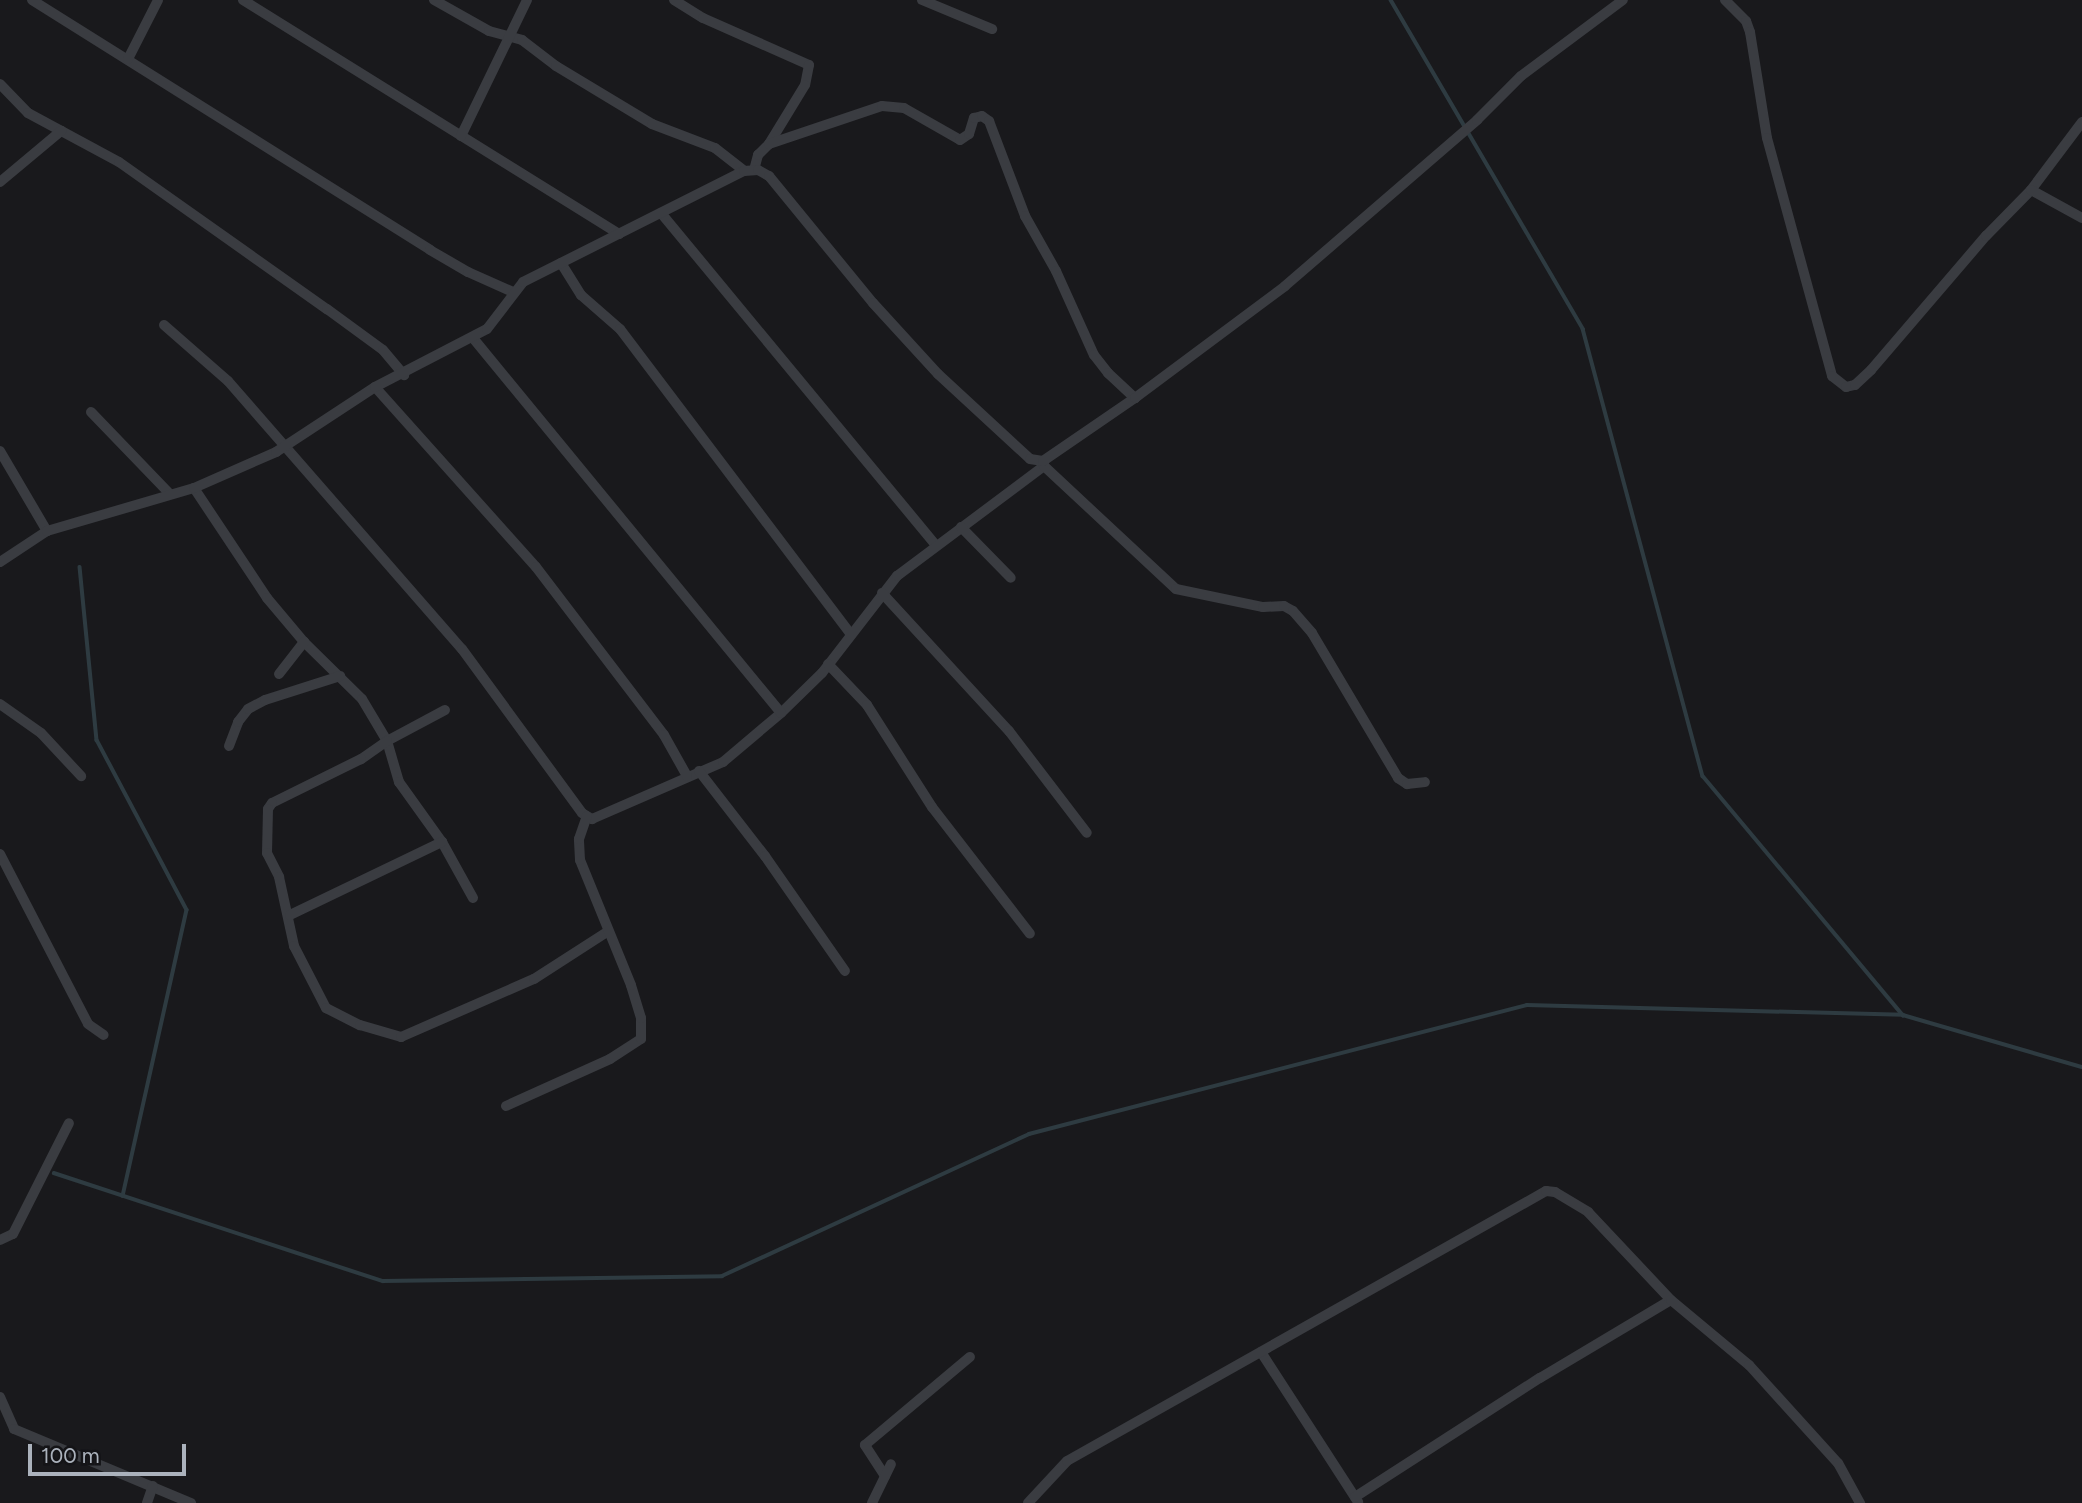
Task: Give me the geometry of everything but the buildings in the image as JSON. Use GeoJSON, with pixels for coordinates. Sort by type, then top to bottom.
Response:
{"type":"FeatureCollection","features":[{"type":"Feature","properties":{"kind":"street"},"geometry":{"type":"LineString","coordinates":[[32,0],[439,256],[513,292]]}},
{"type":"Feature","properties":{"kind":"street"},"geometry":{"type":"LineString","coordinates":[[128,59],[158,0]]}},
{"type":"Feature","properties":{"kind":"street"},"geometry":{"type":"LineString","coordinates":[[243,0],[619,234]]}},
{"type":"Feature","properties":{"kind":"street"},"geometry":{"type":"LineString","coordinates":[[433,0],[489,31],[522,40],[556,66],[652,124],[715,148],[749,171],[769,176],[873,303],[938,374],[1030,459],[1043,463],[1176,589],[1263,607],[1283,606],[1293,611],[1312,633],[1398,778],[1407,784],[1425,782]]}},
{"type":"Feature","properties":{"kind":"street"},"geometry":{"type":"LineString","coordinates":[[461,136],[527,0]]}},
{"type":"Feature","properties":{"kind":"street"},"geometry":{"type":"LineString","coordinates":[[0,562],[47,531],[194,488],[284,449],[375,387],[404,375],[473,338],[495,322],[513,292],[523,282],[749,171],[805,85],[809,65],[704,18],[674,0]]}},
{"type":"Feature","properties":{"kind":"street"},"geometry":{"type":"LineString","coordinates":[[922,0],[992,29]]}},
{"type":"Feature","properties":{"kind":"street"},"geometry":{"type":"LineString","coordinates":[[164,325],[228,381],[284,449],[463,649],[587,817],[597,818],[723,762],[781,713],[828,664],[882,593],[936,546],[1043,463],[1285,286],[1477,120],[1521,76],[1623,0]]}},
{"type":"Feature","properties":{"kind":"street"},"geometry":{"type":"LineString","coordinates":[[1725,0],[1746,21],[1750,32],[1767,138],[1832,376],[1846,387],[1855,384],[1871,370],[1986,236],[2031,190],[2082,122]]}},
{"type":"Feature","properties":{"kind":"street"},"geometry":{"type":"LineString","coordinates":[[0,84],[28,113],[119,162],[327,309],[383,350],[404,375]]}},
{"type":"Feature","properties":{"kind":"street"},"geometry":{"type":"LineString","coordinates":[[769,144],[883,106],[904,108],[960,140],[969,134],[974,118],[982,116],[989,121],[1025,216],[1056,271],[1083,334],[1108,373],[1135,398]]}},
{"type":"Feature","properties":{"kind":"street"},"geometry":{"type":"LineString","coordinates":[[0,182],[61,131]]}},
{"type":"Feature","properties":{"kind":"street"},"geometry":{"type":"LineString","coordinates":[[2031,190],[2082,218]]}},
{"type":"Feature","properties":{"kind":"street"},"geometry":{"type":"LineString","coordinates":[[661,213],[936,546]]}},
{"type":"Feature","properties":{"kind":"street"},"geometry":{"type":"LineString","coordinates":[[561,263],[581,295],[620,329],[851,634]]}},
{"type":"Feature","properties":{"kind":"street"},"geometry":{"type":"LineString","coordinates":[[473,338],[781,713]]}},
{"type":"Feature","properties":{"kind":"street"},"geometry":{"type":"LineString","coordinates":[[375,387],[536,567],[664,734],[687,776]]}},
{"type":"Feature","properties":{"kind":"street"},"geometry":{"type":"LineString","coordinates":[[91,412],[170,494]]}},
{"type":"Feature","properties":{"kind":"street"},"geometry":{"type":"LineString","coordinates":[[0,451],[47,531]]}},
{"type":"Feature","properties":{"kind":"street"},"geometry":{"type":"LineString","coordinates":[[194,488],[267,598],[304,642],[362,699],[387,741],[399,782],[442,842],[473,898]]}},
{"type":"Feature","properties":{"kind":"street"},"geometry":{"type":"LineString","coordinates":[[961,527],[1011,578]]}},
{"type":"Feature","properties":{"kind":"street"},"geometry":{"type":"LineString","coordinates":[[882,593],[1009,731],[1087,833]]}},
{"type":"Feature","properties":{"kind":"street"},"geometry":{"type":"LineString","coordinates":[[279,674],[304,642]]}},
{"type":"Feature","properties":{"kind":"street"},"geometry":{"type":"LineString","coordinates":[[828,664],[867,705],[932,807],[1030,934]]}},
{"type":"Feature","properties":{"kind":"street"},"geometry":{"type":"LineString","coordinates":[[229,746],[238,722],[248,709],[265,700],[340,676]]}},
{"type":"Feature","properties":{"kind":"street"},"geometry":{"type":"LineString","coordinates":[[0,704],[41,733],[81,776]]}},
{"type":"Feature","properties":{"kind":"street"},"geometry":{"type":"LineString","coordinates":[[446,710],[387,741],[361,759],[272,803],[268,809],[267,853],[279,877],[290,915],[294,946],[326,1008],[360,1025],[401,1037],[534,979],[607,932]]}},
{"type":"Feature","properties":{"kind":"street"},"geometry":{"type":"LineString","coordinates":[[699,771],[765,856],[845,971]]}},
{"type":"Feature","properties":{"kind":"street"},"geometry":{"type":"LineString","coordinates":[[506,1106],[610,1059],[641,1039],[641,1018],[631,985],[607,932],[580,860],[579,839],[587,817]]}},
{"type":"Feature","properties":{"kind":"street"},"geometry":{"type":"LineString","coordinates":[[290,915],[442,842]]}},
{"type":"Feature","properties":{"kind":"street"},"geometry":{"type":"LineString","coordinates":[[0,854],[88,1024],[104,1035]]}},
{"type":"Feature","properties":{"kind":"street"},"geometry":{"type":"LineString","coordinates":[[0,1240],[13,1234],[69,1123]]}},
{"type":"Feature","properties":{"kind":"street"},"geometry":{"type":"LineString","coordinates":[[1028,1503],[1067,1461],[1546,1191],[1555,1192],[1588,1212],[1671,1300],[1749,1365],[1838,1463],[1860,1503]]}},
{"type":"Feature","properties":{"kind":"street"},"geometry":{"type":"LineString","coordinates":[[1261,1352],[1357,1500],[1540,1378],[1671,1300]]}},
{"type":"Feature","properties":{"kind":"street"},"geometry":{"type":"LineString","coordinates":[[885,1476],[865,1445],[970,1357]]}},
{"type":"Feature","properties":{"kind":"street"},"geometry":{"type":"LineString","coordinates":[[0,1397],[15,1429],[191,1503]]}},
{"type":"Feature","properties":{"kind":"street"},"geometry":{"type":"LineString","coordinates":[[872,1503],[891,1464]]}},
{"type":"Feature","properties":{"kind":"street"},"geometry":{"type":"LineString","coordinates":[[147,1503],[153,1486]]}},
{"type":"Feature","properties":{"kind":"waterway"},"geometry":{"type":"LineString","coordinates":[[1391,0],[1583,329],[1703,776],[1903,1015]]}},
{"type":"Feature","properties":{"kind":"waterway"},"geometry":{"type":"LineString","coordinates":[[80,567],[97,740],[187,910],[123,1196]]}},
{"type":"Feature","properties":{"kind":"waterway"},"geometry":{"type":"LineString","coordinates":[[54,1173],[383,1281],[722,1276],[1029,1134],[1527,1005],[1903,1015],[2082,1067]]}}]}
